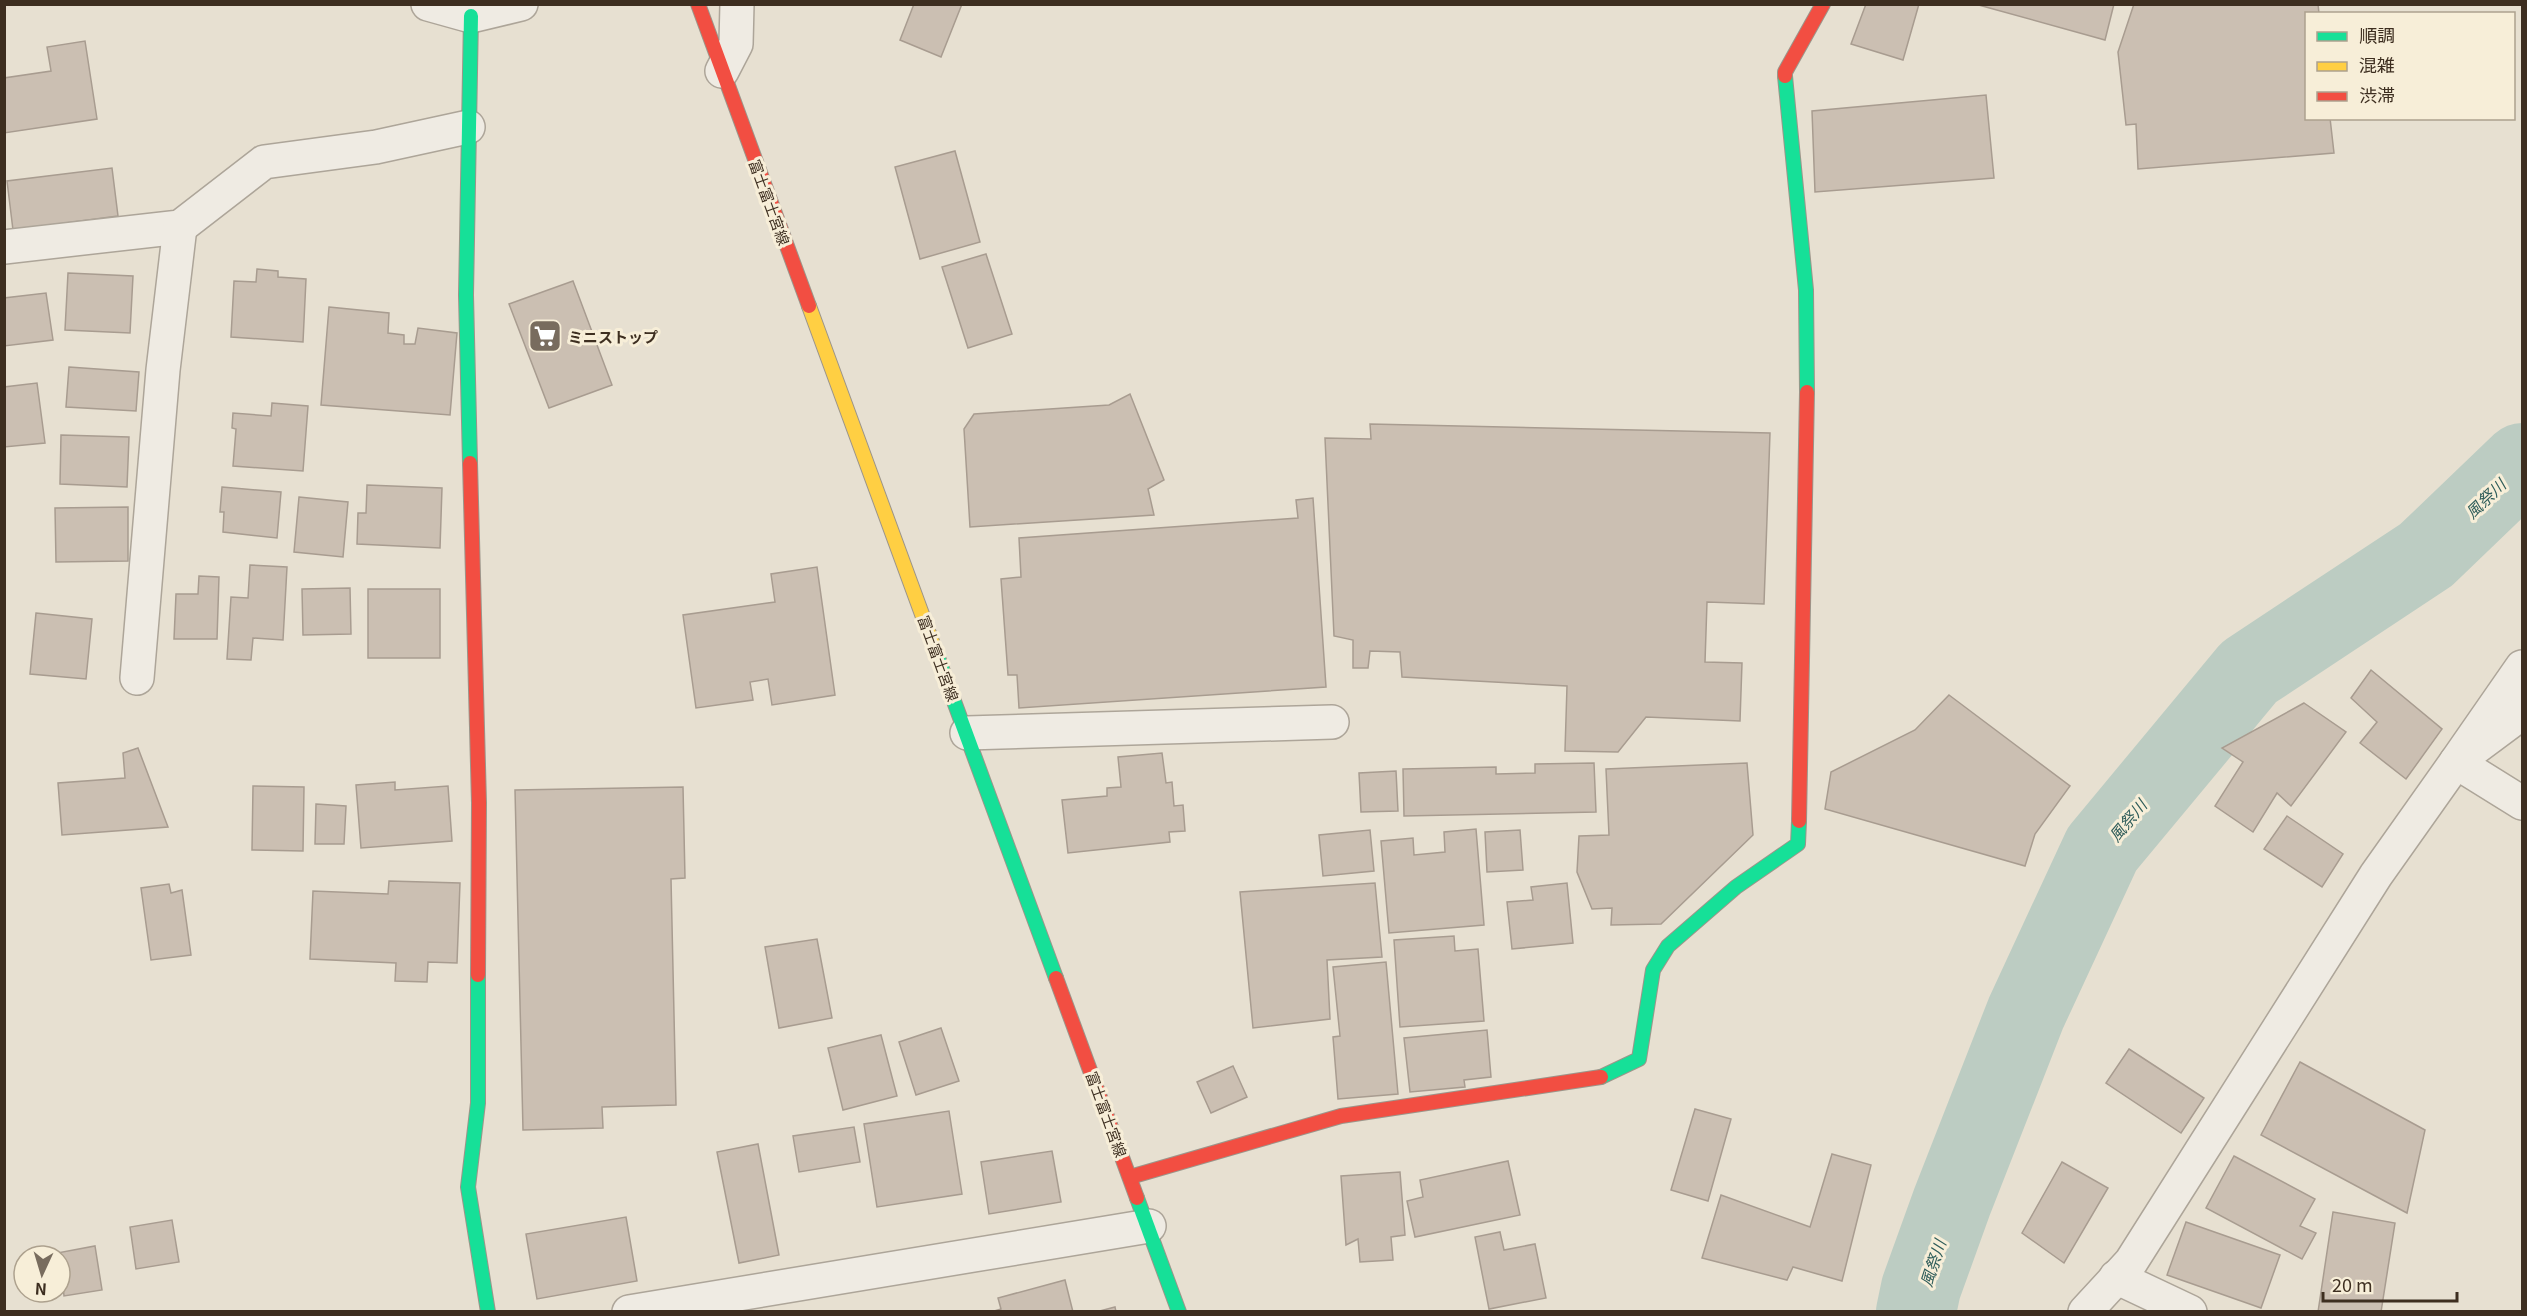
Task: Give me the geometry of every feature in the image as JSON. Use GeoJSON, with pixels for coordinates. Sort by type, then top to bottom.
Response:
{"type":"FeatureCollection","features":[{"type":"Feature","properties":{"kind":"street"},"geometry":{"type":"LineString","coordinates":[[428,4],[471,16],[521,4]]}},
{"type":"Feature","properties":{"kind":"street","name":"富士富士宮線"},"geometry":{"type":"LineString","coordinates":[[698,4],[1179,1311]]}},
{"type":"Feature","properties":{"kind":"street"},"geometry":{"type":"LineString","coordinates":[[722,71],[736,44],[737,4]]}},
{"type":"Feature","properties":{"kind":"street"},"geometry":{"type":"LineString","coordinates":[[1130,1177],[1341,1116],[1605,1076],[1639,1059],[1653,970],[1668,946],[1736,887],[1798,844],[1807,441],[1806,290],[1785,72],[1824,4]]}},
{"type":"Feature","properties":{"kind":"street"},"geometry":{"type":"LineString","coordinates":[[471,16],[466,295],[479,803],[478,1103],[468,1187],[488,1311]]}},
{"type":"Feature","properties":{"kind":"street"},"geometry":{"type":"LineString","coordinates":[[4,247],[180,227],[264,162],[376,147],[468,127]]}},
{"type":"Feature","properties":{"kind":"street"},"geometry":{"type":"LineString","coordinates":[[136,678],[163,370],[180,227]]}},
{"type":"Feature","properties":{"kind":"street"},"geometry":{"type":"LineString","coordinates":[[2085,1311],[2131,1262],[2376,875],[2523,667]]}},
{"type":"Feature","properties":{"kind":"street"},"geometry":{"type":"LineString","coordinates":[[2457,762],[2523,713]]}},
{"type":"Feature","properties":{"kind":"street"},"geometry":{"type":"LineString","coordinates":[[967,733],[1332,722]]}},
{"type":"Feature","properties":{"kind":"street"},"geometry":{"type":"LineString","coordinates":[[2457,762],[2523,803]]}},
{"type":"Feature","properties":{"kind":"street"},"geometry":{"type":"LineString","coordinates":[[629,1311],[1149,1226]]}},
{"type":"Feature","properties":{"kind":"street"},"geometry":{"type":"LineString","coordinates":[[2116,1277],[2190,1311]]}},
{"type":"Feature","properties":{"kind":"building"},"geometry":{"type":"Polygon","coordinates":[[[914,4],[962,4],[941,57],[900,40],[914,4]]]}},
{"type":"Feature","properties":{"kind":"building"},"geometry":{"type":"Polygon","coordinates":[[[1866,4],[1919,4],[1903,60],[1851,44],[1866,4]]]}},
{"type":"Feature","properties":{"kind":"building"},"geometry":{"type":"Polygon","coordinates":[[[1975,4],[2114,4],[2105,40],[1975,4]]]}},
{"type":"Feature","properties":{"kind":"building"},"geometry":{"type":"Polygon","coordinates":[[[2134,4],[2318,4],[2319,12],[2305,12],[2305,120],[2330,120],[2334,153],[2138,169],[2136,124],[2126,125],[2118,52],[2134,4]]]}},
{"type":"Feature","properties":{"kind":"building"},"geometry":{"type":"Polygon","coordinates":[[[85,41],[97,119],[4,133],[4,78],[51,71],[47,47],[85,41]]]}},
{"type":"Feature","properties":{"kind":"building"},"geometry":{"type":"Polygon","coordinates":[[[1986,95],[1994,178],[1815,192],[1812,111],[1986,95]]]}},
{"type":"Feature","properties":{"kind":"building"},"geometry":{"type":"Polygon","coordinates":[[[955,151],[980,242],[920,259],[895,167],[955,151]]]}},
{"type":"Feature","properties":{"kind":"building"},"geometry":{"type":"Polygon","coordinates":[[[112,168],[118,216],[13,230],[7,181],[112,168]]]}},
{"type":"Feature","properties":{"kind":"building"},"geometry":{"type":"Polygon","coordinates":[[[986,254],[1012,334],[968,348],[942,267],[986,254]]]}},
{"type":"Feature","properties":{"kind":"building"},"geometry":{"type":"Polygon","coordinates":[[[257,269],[278,271],[278,277],[306,279],[303,342],[231,337],[234,281],[256,282],[257,269]]]}},
{"type":"Feature","properties":{"kind":"building"},"geometry":{"type":"Polygon","coordinates":[[[68,273],[133,276],[130,333],[65,330],[68,273]]]}},
{"type":"Feature","properties":{"kind":"building"},"geometry":{"type":"Polygon","coordinates":[[[573,281],[612,385],[549,408],[509,304],[573,281]]]}},
{"type":"Feature","properties":{"kind":"building"},"geometry":{"type":"Polygon","coordinates":[[[46,293],[53,340],[4,346],[4,298],[46,293]]]}},
{"type":"Feature","properties":{"kind":"building"},"geometry":{"type":"Polygon","coordinates":[[[329,307],[389,313],[388,333],[404,335],[404,344],[415,344],[418,328],[457,333],[450,415],[321,405],[329,307]]]}},
{"type":"Feature","properties":{"kind":"building"},"geometry":{"type":"Polygon","coordinates":[[[69,367],[139,372],[136,411],[66,407],[69,367]]]}},
{"type":"Feature","properties":{"kind":"building"},"geometry":{"type":"Polygon","coordinates":[[[37,383],[45,443],[4,447],[4,387],[37,383]]]}},
{"type":"Feature","properties":{"kind":"building"},"geometry":{"type":"Polygon","coordinates":[[[1130,394],[1164,480],[1148,489],[1154,515],[970,527],[964,429],[974,414],[1109,405],[1130,394]]]}},
{"type":"Feature","properties":{"kind":"building"},"geometry":{"type":"Polygon","coordinates":[[[272,403],[308,406],[303,471],[233,466],[236,429],[232,428],[233,413],[271,416],[272,403]]]}},
{"type":"Feature","properties":{"kind":"building"},"geometry":{"type":"Polygon","coordinates":[[[1370,424],[1770,433],[1764,604],[1707,602],[1705,662],[1742,663],[1740,721],[1646,717],[1618,752],[1565,751],[1567,686],[1402,677],[1400,652],[1370,651],[1368,668],[1353,668],[1353,640],[1334,636],[1325,438],[1371,439],[1370,424]]]}},
{"type":"Feature","properties":{"kind":"building"},"geometry":{"type":"Polygon","coordinates":[[[61,435],[129,437],[127,487],[60,484],[61,435]]]}},
{"type":"Feature","properties":{"kind":"building"},"geometry":{"type":"Polygon","coordinates":[[[367,485],[442,488],[440,548],[357,544],[358,513],[366,513],[367,485]]]}},
{"type":"Feature","properties":{"kind":"building"},"geometry":{"type":"Polygon","coordinates":[[[222,487],[281,492],[277,538],[223,532],[224,512],[220,512],[222,487]]]}},
{"type":"Feature","properties":{"kind":"building"},"geometry":{"type":"Polygon","coordinates":[[[299,497],[348,502],[343,557],[294,552],[299,497]]]}},
{"type":"Feature","properties":{"kind":"building"},"geometry":{"type":"Polygon","coordinates":[[[1313,498],[1326,687],[1019,708],[1017,675],[1008,675],[1001,579],[1021,577],[1019,538],[1298,518],[1296,500],[1313,498]]]}},
{"type":"Feature","properties":{"kind":"building"},"geometry":{"type":"Polygon","coordinates":[[[128,507],[128,561],[56,562],[55,508],[128,507]]]}},
{"type":"Feature","properties":{"kind":"building"},"geometry":{"type":"Polygon","coordinates":[[[250,565],[287,567],[283,640],[253,638],[251,660],[227,659],[231,597],[248,598],[250,565]]]}},
{"type":"Feature","properties":{"kind":"building"},"geometry":{"type":"Polygon","coordinates":[[[817,567],[835,695],[772,705],[768,679],[750,682],[753,700],[696,708],[683,615],[775,602],[771,574],[817,567]]]}},
{"type":"Feature","properties":{"kind":"building"},"geometry":{"type":"Polygon","coordinates":[[[199,576],[219,577],[217,639],[174,639],[176,594],[198,594],[199,576]]]}},
{"type":"Feature","properties":{"kind":"building"},"geometry":{"type":"Polygon","coordinates":[[[350,588],[351,634],[303,635],[302,589],[350,588]]]}},
{"type":"Feature","properties":{"kind":"building"},"geometry":{"type":"Polygon","coordinates":[[[368,589],[440,589],[440,658],[368,658],[368,589]]]}},
{"type":"Feature","properties":{"kind":"building"},"geometry":{"type":"Polygon","coordinates":[[[36,613],[92,619],[86,679],[30,674],[36,613]]]}},
{"type":"Feature","properties":{"kind":"building"},"geometry":{"type":"Polygon","coordinates":[[[2371,670],[2442,729],[2406,779],[2360,743],[2377,722],[2351,698],[2371,670]]]}},
{"type":"Feature","properties":{"kind":"building"},"geometry":{"type":"Polygon","coordinates":[[[1949,695],[2070,786],[2035,834],[2025,866],[1825,809],[1831,772],[1915,730],[1949,695]]]}},
{"type":"Feature","properties":{"kind":"building"},"geometry":{"type":"Polygon","coordinates":[[[2304,703],[2346,732],[2291,806],[2277,793],[2253,832],[2215,806],[2243,762],[2222,748],[2304,703]]]}},
{"type":"Feature","properties":{"kind":"building"},"geometry":{"type":"Polygon","coordinates":[[[138,748],[168,827],[62,835],[58,783],[125,778],[123,753],[138,748]]]}},
{"type":"Feature","properties":{"kind":"building"},"geometry":{"type":"Polygon","coordinates":[[[1162,753],[1166,783],[1172,782],[1174,806],[1183,805],[1185,831],[1169,832],[1170,842],[1068,853],[1062,800],[1107,796],[1107,788],[1121,787],[1118,757],[1162,753]]]}},
{"type":"Feature","properties":{"kind":"building"},"geometry":{"type":"Polygon","coordinates":[[[1594,763],[1596,812],[1404,816],[1403,769],[1496,767],[1496,774],[1535,773],[1535,764],[1594,763]]]}},
{"type":"Feature","properties":{"kind":"building"},"geometry":{"type":"Polygon","coordinates":[[[1747,763],[1753,835],[1661,924],[1611,925],[1612,908],[1592,909],[1577,872],[1579,836],[1609,835],[1606,769],[1747,763]]]}},
{"type":"Feature","properties":{"kind":"building"},"geometry":{"type":"Polygon","coordinates":[[[1396,771],[1398,811],[1361,812],[1359,773],[1396,771]]]}},
{"type":"Feature","properties":{"kind":"building"},"geometry":{"type":"Polygon","coordinates":[[[395,782],[395,790],[448,786],[452,841],[361,848],[356,785],[395,782]]]}},
{"type":"Feature","properties":{"kind":"building"},"geometry":{"type":"Polygon","coordinates":[[[253,786],[304,787],[303,851],[252,850],[253,786]]]}},
{"type":"Feature","properties":{"kind":"building"},"geometry":{"type":"Polygon","coordinates":[[[683,787],[685,878],[671,879],[676,1105],[602,1107],[603,1128],[523,1130],[515,790],[683,787]]]}},
{"type":"Feature","properties":{"kind":"building"},"geometry":{"type":"Polygon","coordinates":[[[316,804],[346,806],[344,844],[315,844],[316,804]]]}},
{"type":"Feature","properties":{"kind":"building"},"geometry":{"type":"Polygon","coordinates":[[[2287,816],[2343,854],[2322,887],[2264,849],[2287,816]]]}},
{"type":"Feature","properties":{"kind":"building"},"geometry":{"type":"Polygon","coordinates":[[[1476,829],[1484,925],[1389,933],[1381,841],[1413,838],[1414,855],[1445,852],[1444,832],[1476,829]]]}},
{"type":"Feature","properties":{"kind":"building"},"geometry":{"type":"Polygon","coordinates":[[[1370,830],[1374,871],[1323,876],[1319,835],[1370,830]]]}},
{"type":"Feature","properties":{"kind":"building"},"geometry":{"type":"Polygon","coordinates":[[[1520,830],[1523,870],[1487,872],[1485,832],[1520,830]]]}},
{"type":"Feature","properties":{"kind":"building"},"geometry":{"type":"Polygon","coordinates":[[[389,881],[460,883],[457,963],[428,962],[427,982],[395,981],[396,963],[310,959],[313,891],[388,894],[389,881]]]}},
{"type":"Feature","properties":{"kind":"building"},"geometry":{"type":"Polygon","coordinates":[[[1375,883],[1382,957],[1327,960],[1330,1019],[1253,1028],[1240,892],[1375,883]]]}},
{"type":"Feature","properties":{"kind":"building"},"geometry":{"type":"Polygon","coordinates":[[[1567,883],[1573,943],[1512,949],[1507,902],[1533,900],[1531,887],[1567,883]]]}},
{"type":"Feature","properties":{"kind":"building"},"geometry":{"type":"Polygon","coordinates":[[[169,884],[171,893],[182,890],[191,955],[151,960],[141,888],[169,884]]]}},
{"type":"Feature","properties":{"kind":"building"},"geometry":{"type":"Polygon","coordinates":[[[1454,936],[1455,951],[1478,949],[1484,1021],[1400,1027],[1394,940],[1454,936]]]}},
{"type":"Feature","properties":{"kind":"building"},"geometry":{"type":"Polygon","coordinates":[[[817,939],[832,1018],[779,1028],[765,947],[817,939]]]}},
{"type":"Feature","properties":{"kind":"building"},"geometry":{"type":"Polygon","coordinates":[[[1386,962],[1398,1094],[1338,1099],[1333,1037],[1340,1036],[1333,967],[1386,962]]]}},
{"type":"Feature","properties":{"kind":"building"},"geometry":{"type":"Polygon","coordinates":[[[941,1028],[959,1081],[916,1095],[899,1042],[941,1028]]]}},
{"type":"Feature","properties":{"kind":"building"},"geometry":{"type":"Polygon","coordinates":[[[1487,1030],[1491,1077],[1464,1080],[1465,1087],[1410,1092],[1404,1038],[1487,1030]]]}},
{"type":"Feature","properties":{"kind":"building"},"geometry":{"type":"Polygon","coordinates":[[[881,1035],[897,1096],[843,1110],[828,1048],[881,1035]]]}},
{"type":"Feature","properties":{"kind":"building"},"geometry":{"type":"Polygon","coordinates":[[[2129,1049],[2204,1098],[2181,1133],[2106,1083],[2129,1049]]]}},
{"type":"Feature","properties":{"kind":"building"},"geometry":{"type":"Polygon","coordinates":[[[2300,1062],[2425,1130],[2407,1213],[2261,1135],[2300,1062]]]}},
{"type":"Feature","properties":{"kind":"building"},"geometry":{"type":"Polygon","coordinates":[[[1233,1066],[1247,1097],[1211,1113],[1197,1082],[1233,1066]]]}},
{"type":"Feature","properties":{"kind":"building"},"geometry":{"type":"Polygon","coordinates":[[[1695,1109],[1731,1119],[1708,1201],[1671,1190],[1695,1109]]]}},
{"type":"Feature","properties":{"kind":"building"},"geometry":{"type":"Polygon","coordinates":[[[949,1111],[962,1194],[877,1207],[864,1124],[949,1111]]]}},
{"type":"Feature","properties":{"kind":"building"},"geometry":{"type":"Polygon","coordinates":[[[854,1127],[860,1162],[799,1172],[793,1136],[854,1127]]]}},
{"type":"Feature","properties":{"kind":"building"},"geometry":{"type":"Polygon","coordinates":[[[758,1144],[779,1255],[739,1263],[717,1152],[758,1144]]]}},
{"type":"Feature","properties":{"kind":"building"},"geometry":{"type":"Polygon","coordinates":[[[1052,1151],[1061,1202],[989,1214],[981,1162],[1052,1151]]]}},
{"type":"Feature","properties":{"kind":"building"},"geometry":{"type":"Polygon","coordinates":[[[1832,1154],[1871,1165],[1842,1281],[1793,1267],[1787,1280],[1702,1258],[1721,1195],[1810,1227],[1832,1154]]]}},
{"type":"Feature","properties":{"kind":"building"},"geometry":{"type":"Polygon","coordinates":[[[2234,1156],[2315,1199],[2300,1226],[2316,1233],[2302,1259],[2206,1208],[2234,1156]]]}},
{"type":"Feature","properties":{"kind":"building"},"geometry":{"type":"Polygon","coordinates":[[[1508,1161],[1520,1215],[1415,1237],[1407,1201],[1423,1197],[1420,1180],[1508,1161]]]}},
{"type":"Feature","properties":{"kind":"building"},"geometry":{"type":"Polygon","coordinates":[[[2062,1162],[2108,1188],[2064,1263],[2022,1233],[2062,1162]]]}},
{"type":"Feature","properties":{"kind":"building"},"geometry":{"type":"Polygon","coordinates":[[[1400,1172],[1405,1235],[1391,1237],[1393,1260],[1360,1262],[1358,1239],[1346,1245],[1341,1176],[1400,1172]]]}},
{"type":"Feature","properties":{"kind":"building"},"geometry":{"type":"Polygon","coordinates":[[[2333,1212],[2395,1223],[2381,1312],[2318,1312],[2333,1212]]]}},
{"type":"Feature","properties":{"kind":"building"},"geometry":{"type":"Polygon","coordinates":[[[626,1217],[637,1281],[537,1299],[526,1234],[626,1217]]]}},
{"type":"Feature","properties":{"kind":"building"},"geometry":{"type":"Polygon","coordinates":[[[172,1220],[179,1262],[136,1269],[130,1227],[172,1220]]]}},
{"type":"Feature","properties":{"kind":"building"},"geometry":{"type":"Polygon","coordinates":[[[2186,1222],[2280,1255],[2261,1308],[2167,1275],[2186,1222]]]}},
{"type":"Feature","properties":{"kind":"building"},"geometry":{"type":"Polygon","coordinates":[[[1500,1232],[1504,1250],[1535,1244],[1546,1298],[1489,1309],[1475,1237],[1500,1232]]]}},
{"type":"Feature","properties":{"kind":"building"},"geometry":{"type":"Polygon","coordinates":[[[95,1246],[102,1290],[72,1295],[72,1250],[95,1246]]]}},
{"type":"Feature","properties":{"kind":"building"},"geometry":{"type":"Polygon","coordinates":[[[1065,1280],[1073,1312],[991,1312],[1001,1309],[998,1298],[1065,1280]]]}},
{"type":"Feature","properties":{"kind":"building"},"geometry":{"type":"Polygon","coordinates":[[[1115,1307],[1116,1312],[1096,1312],[1115,1307]]]}},
{"type":"Feature","properties":{"kind":"waterway","name":"風祭川"},"geometry":{"type":"LineString","coordinates":[[1916,1312],[1921,1288],[1952,1202],[2026,1013],[2102,849],[2249,672],[2426,555],[2522,463]]}},
{"type":"Feature","properties":{"kind":"traffic: fast"},"geometry":{"type":"LineString","coordinates":[[470,463],[466,295],[471,16]]}},
{"type":"Feature","properties":{"kind":"traffic: fast"},"geometry":{"type":"LineString","coordinates":[[1785,76],[1806,290],[1807,392]]}},
{"type":"Feature","properties":{"kind":"traffic: fast"},"geometry":{"type":"LineString","coordinates":[[934,647],[1056,978]]}},
{"type":"Feature","properties":{"kind":"traffic: fast"},"geometry":{"type":"LineString","coordinates":[[1601,1077],[1639,1059],[1653,970],[1668,946],[1736,887],[1798,844],[1799,821]]}},
{"type":"Feature","properties":{"kind":"traffic: fast"},"geometry":{"type":"LineString","coordinates":[[478,975],[478,1103],[468,1187],[488,1312]]}},
{"type":"Feature","properties":{"kind":"traffic: fast"},"geometry":{"type":"LineString","coordinates":[[1137,1198],[1179,1312]]}},
{"type":"Feature","properties":{"kind":"traffic: slow"},"geometry":{"type":"LineString","coordinates":[[809,306],[934,647]]}},
{"type":"Feature","properties":{"kind":"traffic: jam"},"geometry":{"type":"LineString","coordinates":[[698,4],[809,306]]}},
{"type":"Feature","properties":{"kind":"traffic: jam"},"geometry":{"type":"LineString","coordinates":[[1785,76],[1785,72],[1823,4]]}},
{"type":"Feature","properties":{"kind":"traffic: jam"},"geometry":{"type":"LineString","coordinates":[[1799,821],[1807,392]]}},
{"type":"Feature","properties":{"kind":"traffic: jam"},"geometry":{"type":"LineString","coordinates":[[470,463],[479,803],[478,975]]}},
{"type":"Feature","properties":{"kind":"traffic: jam"},"geometry":{"type":"LineString","coordinates":[[1056,978],[1137,1198]]}},
{"type":"Feature","properties":{"kind":"traffic: jam"},"geometry":{"type":"LineString","coordinates":[[1130,1177],[1341,1116],[1601,1077]]}},
{"type":"Feature","properties":{"kind":"place","name":"ミニストップ"},"geometry":{"type":"Point","coordinates":[545,336]}}]}
